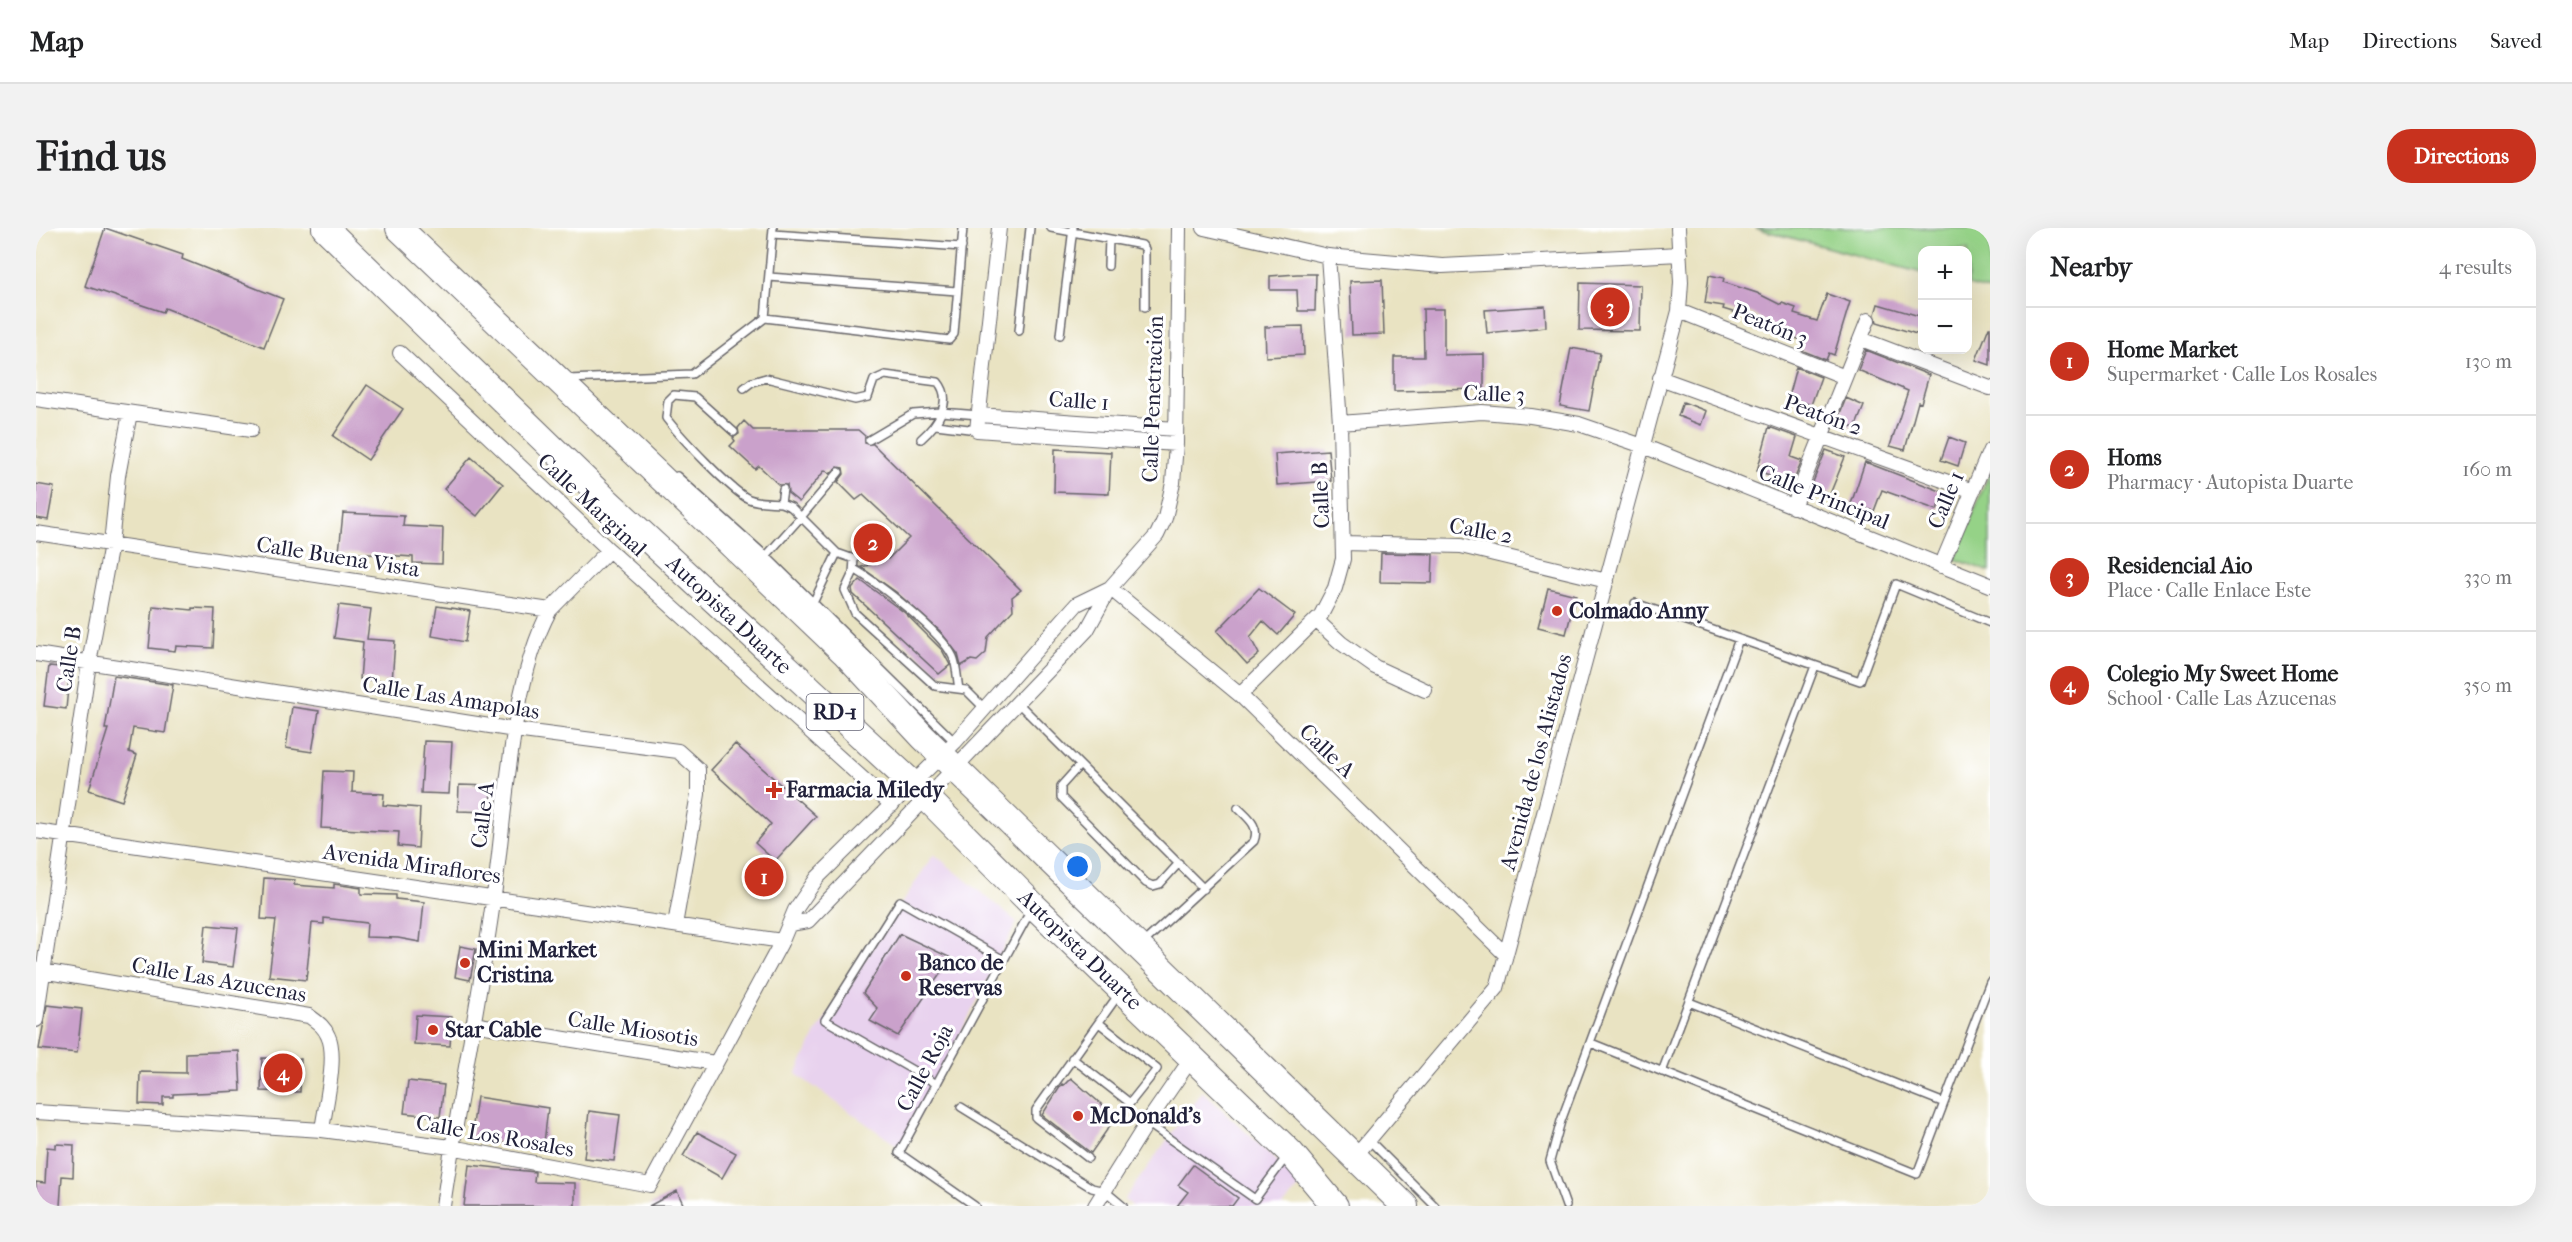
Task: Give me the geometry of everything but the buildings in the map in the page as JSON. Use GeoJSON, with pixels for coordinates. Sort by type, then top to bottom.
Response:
{"type":"FeatureCollection","features":[{"type":"Feature","properties":{"kind":"highway","name":"Autopista Duarte"},"geometry":{"type":"LineString","coordinates":[[325,228],[605,500],[920,791],[1033,906],[1290,1152],[1334,1206]]}},
{"type":"Feature","properties":{"kind":"highway","name":"Autopista Duarte"},"geometry":{"type":"LineString","coordinates":[[399,228],[559,379],[592,404],[951,755],[1138,948],[1362,1148],[1405,1206]]}},
{"type":"Feature","properties":{"kind":"street"},"geometry":{"type":"LineString","coordinates":[[999,228],[977,430],[1176,444]]}},
{"type":"Feature","properties":{"kind":"street","name":"Calle Penetración"},"geometry":{"type":"LineString","coordinates":[[951,755],[1018,703],[1087,630],[1110,588],[1157,535],[1165,518],[1173,483],[1176,444],[1179,228]]}},
{"type":"Feature","properties":{"kind":"street"},"geometry":{"type":"LineString","coordinates":[[1204,228],[1275,242],[1328,256],[1442,266],[1680,254]]}},
{"type":"Feature","properties":{"kind":"street"},"geometry":{"type":"LineString","coordinates":[[1275,242],[1278,228]]}},
{"type":"Feature","properties":{"kind":"street","name":"Avenida de los Alistados"},"geometry":{"type":"LineString","coordinates":[[1362,1148],[1497,988],[1643,446],[1659,378],[1679,311],[1678,228]]}},
{"type":"Feature","properties":{"kind":"street","name":"Calle B"},"geometry":{"type":"LineString","coordinates":[[1240,695],[1316,620],[1335,588],[1343,559],[1340,423],[1328,256]]}},
{"type":"Feature","properties":{"kind":"street","name":"Peatón 3"},"geometry":{"type":"LineString","coordinates":[[1679,311],[1845,377]]}},
{"type":"Feature","properties":{"kind":"street"},"geometry":{"type":"LineString","coordinates":[[1794,507],[1820,436],[1868,320]]}},
{"type":"Feature","properties":{"kind":"street"},"geometry":{"type":"LineString","coordinates":[[1861,339],[1990,388]]}},
{"type":"Feature","properties":{"kind":"street","name":"Calle Marginal"},"geometry":{"type":"LineString","coordinates":[[400,353],[609,550],[892,805]]}},
{"type":"Feature","properties":{"kind":"street","name":"Peatón 2"},"geometry":{"type":"LineString","coordinates":[[1659,378],[1973,491]]}},
{"type":"Feature","properties":{"kind":"street"},"geometry":{"type":"LineString","coordinates":[[36,399],[251,430]]}},
{"type":"Feature","properties":{"kind":"street","name":"Calle B"},"geometry":{"type":"LineString","coordinates":[[36,1020],[40,971],[64,835],[89,663],[111,544],[118,476],[130,413]]}},
{"type":"Feature","properties":{"kind":"street","name":"Calle 3"},"geometry":{"type":"LineString","coordinates":[[1340,423],[1402,417],[1492,413],[1579,424],[1643,446]]}},
{"type":"Feature","properties":{"kind":"street","name":"Calle 1"},"geometry":{"type":"LineString","coordinates":[[979,415],[1176,429]]}},
{"type":"Feature","properties":{"kind":"street","name":"Calle Principal"},"geometry":{"type":"LineString","coordinates":[[1643,446],[1990,585]]}},
{"type":"Feature","properties":{"kind":"street","name":"Calle 1"},"geometry":{"type":"LineString","coordinates":[[1941,566],[1990,450]]}},
{"type":"Feature","properties":{"kind":"street","name":"Calle Buena Vista"},"geometry":{"type":"LineString","coordinates":[[36,533],[550,610]]}},
{"type":"Feature","properties":{"kind":"street","name":"Calle 2"},"geometry":{"type":"LineString","coordinates":[[1344,543],[1461,546],[1607,581]]}},
{"type":"Feature","properties":{"kind":"street"},"geometry":{"type":"LineString","coordinates":[[550,610],[609,550]]}},
{"type":"Feature","properties":{"kind":"street","name":"Calle Penetración"},"geometry":{"type":"LineString","coordinates":[[951,755],[984,708],[1077,604],[1110,588]]}},
{"type":"Feature","properties":{"kind":"street","name":"Calle A"},"geometry":{"type":"LineString","coordinates":[[1110,588],[1240,695],[1506,955]]}},
{"type":"Feature","properties":{"kind":"street","name":"Calle A"},"geometry":{"type":"LineString","coordinates":[[443,1206],[494,897],[515,730],[538,631],[550,610]]}},
{"type":"Feature","properties":{"kind":"street"},"geometry":{"type":"LineString","coordinates":[[1316,620],[1341,643],[1375,667],[1425,690]]}},
{"type":"Feature","properties":{"kind":"street","name":"Calle Las Amapolas"},"geometry":{"type":"LineString","coordinates":[[36,654],[515,730],[678,751],[698,770],[698,794],[675,925]]}},
{"type":"Feature","properties":{"kind":"street"},"geometry":{"type":"LineString","coordinates":[[790,924],[808,921],[951,755]]}},
{"type":"Feature","properties":{"kind":"street"},"geometry":{"type":"LineString","coordinates":[[920,791],[951,755]]}},
{"type":"Feature","properties":{"kind":"street","name":"Calle Los Rosales"},"geometry":{"type":"LineString","coordinates":[[36,1112],[322,1130],[451,1147],[650,1185],[783,941],[795,910],[817,878],[892,805],[920,791]]}},
{"type":"Feature","properties":{"kind":"street","name":"Avenida Miraflores"},"geometry":{"type":"LineString","coordinates":[[36,831],[783,941]]}},
{"type":"Feature","properties":{"kind":"street","name":"Calle Las Azucenas"},"geometry":{"type":"LineString","coordinates":[[40,971],[309,1016],[322,1026],[330,1038],[331,1056],[322,1130]]}},
{"type":"Feature","properties":{"kind":"street","name":"Calle Miosotis"},"geometry":{"type":"LineString","coordinates":[[473,1024],[715,1063]]}},
{"type":"Feature","properties":{"kind":"street"},"geometry":{"type":"LineString","coordinates":[[1095,1206],[1147,1123],[1191,1059]]}},
{"type":"Feature","properties":{"kind":"lane"},"geometry":{"type":"LineString","coordinates":[[559,379],[692,374],[765,318],[949,340],[954,334],[963,228]]}},
{"type":"Feature","properties":{"kind":"lane"},"geometry":{"type":"LineString","coordinates":[[1019,331],[1030,228]]}},
{"type":"Feature","properties":{"kind":"lane"},"geometry":{"type":"LineString","coordinates":[[1051,228],[1073,230],[1142,244],[1145,249],[1146,307]]}},
{"type":"Feature","properties":{"kind":"lane"},"geometry":{"type":"LineString","coordinates":[[1060,335],[1073,230]]}},
{"type":"Feature","properties":{"kind":"lane"},"geometry":{"type":"LineString","coordinates":[[765,318],[773,231],[962,247]]}},
{"type":"Feature","properties":{"kind":"lane"},"geometry":{"type":"LineString","coordinates":[[1108,266],[1109,238]]}},
{"type":"Feature","properties":{"kind":"lane"},"geometry":{"type":"LineString","coordinates":[[769,277],[957,291]]}},
{"type":"Feature","properties":{"kind":"lane"},"geometry":{"type":"LineString","coordinates":[[744,388],[752,382],[766,378],[855,400],[868,398],[874,380],[885,375],[938,382],[944,389],[945,398],[941,412],[936,425],[921,439]]}},
{"type":"Feature","properties":{"kind":"lane"},"geometry":{"type":"LineString","coordinates":[[734,432],[695,397],[674,395],[668,401],[666,418],[678,434],[742,495],[760,501],[781,502],[791,507],[837,553],[854,559],[854,569],[845,590],[855,613],[935,686],[966,690],[984,708]]}},
{"type":"Feature","properties":{"kind":"lane"},"geometry":{"type":"LineString","coordinates":[[869,440],[913,414],[941,412],[979,415]]}},
{"type":"Feature","properties":{"kind":"lane"},"geometry":{"type":"LineString","coordinates":[[936,425],[977,430]]}},
{"type":"Feature","properties":{"kind":"lane"},"geometry":{"type":"LineString","coordinates":[[671,470],[766,556],[813,603],[951,755]]}},
{"type":"Feature","properties":{"kind":"lane"},"geometry":{"type":"LineString","coordinates":[[766,556],[839,472]]}},
{"type":"Feature","properties":{"kind":"lane"},"geometry":{"type":"LineString","coordinates":[[781,502],[783,489]]}},
{"type":"Feature","properties":{"kind":"lane"},"geometry":{"type":"LineString","coordinates":[[813,603],[837,553]]}},
{"type":"Feature","properties":{"kind":"lane"},"geometry":{"type":"LineString","coordinates":[[854,569],[878,583],[923,623],[953,656],[959,689]]}},
{"type":"Feature","properties":{"kind":"lane"},"geometry":{"type":"LineString","coordinates":[[1635,603],[1860,681],[1896,584],[1990,623]]}},
{"type":"Feature","properties":{"kind":"lane"},"geometry":{"type":"LineString","coordinates":[[1566,1206],[1550,1161],[1561,1121],[1739,639]]}},
{"type":"Feature","properties":{"kind":"lane"},"geometry":{"type":"LineString","coordinates":[[1662,1072],[1815,666]]}},
{"type":"Feature","properties":{"kind":"lane"},"geometry":{"type":"LineString","coordinates":[[1018,703],[1204,889]]}},
{"type":"Feature","properties":{"kind":"lane"},"geometry":{"type":"LineString","coordinates":[[1079,766],[1061,786],[1061,797],[1146,883],[1153,886],[1160,884],[1179,863]]}},
{"type":"Feature","properties":{"kind":"lane"},"geometry":{"type":"LineString","coordinates":[[1138,948],[1254,841],[1257,833],[1255,825],[1238,808]]}},
{"type":"Feature","properties":{"kind":"lane"},"geometry":{"type":"LineString","coordinates":[[937,1084],[825,1020],[900,901],[1004,960]]}},
{"type":"Feature","properties":{"kind":"lane","name":"Calle Roja"},"geometry":{"type":"LineString","coordinates":[[975,1206],[899,1153],[1033,906]]}},
{"type":"Feature","properties":{"kind":"lane"},"geometry":{"type":"LineString","coordinates":[[1591,1043],[1917,1174],[1942,1102],[1990,982]]}},
{"type":"Feature","properties":{"kind":"lane"},"geometry":{"type":"LineString","coordinates":[[1088,1158],[1040,1121],[1035,1114],[1039,1104],[1122,990]]}},
{"type":"Feature","properties":{"kind":"lane"},"geometry":{"type":"LineString","coordinates":[[1689,1002],[1942,1102]]}},
{"type":"Feature","properties":{"kind":"lane"},"geometry":{"type":"LineString","coordinates":[[1072,1058],[1130,1103],[1157,1069],[1099,1023]]}},
{"type":"Feature","properties":{"kind":"lane"},"geometry":{"type":"LineString","coordinates":[[961,1107],[1092,1188],[1105,1191],[1123,1206]]}},
{"type":"Feature","properties":{"kind":"lane"},"geometry":{"type":"LineString","coordinates":[[1147,1123],[1255,1199],[1290,1152]]}},
{"type":"Feature","properties":{"kind":"lane"},"geometry":{"type":"LineString","coordinates":[[1362,1148],[1435,1206]]}},
{"type":"Feature","properties":{"kind":"shaded area"},"geometry":{"type":"Polygon","coordinates":[[[934,854],[1017,922],[902,1149],[796,1074],[817,1031],[934,854]]]}},
{"type":"Feature","properties":{"kind":"shaded area"},"geometry":{"type":"Polygon","coordinates":[[[1202,1091],[1302,1184],[1283,1206],[1133,1206],[1124,1200],[1202,1091]]]}},
{"type":"Feature","properties":{"kind":"green space"},"geometry":{"type":"Polygon","coordinates":[[[1755,228],[1990,228],[1990,291],[1972,286],[1972,246],[1918,246],[1918,272],[1755,228]]]}},
{"type":"Feature","properties":{"kind":"green space"},"geometry":{"type":"Polygon","coordinates":[[[1990,471],[1990,572],[1955,559],[1990,471]]]}},
{"type":"Feature","properties":{"kind":"place","name":"Residencial Aio"},"geometry":{"type":"Point","coordinates":[1610,307]}},
{"type":"Feature","properties":{"kind":"place","name":"Homs"},"geometry":{"type":"Point","coordinates":[873,543]}},
{"type":"Feature","properties":{"kind":"place","name":"Colmado Anny"},"geometry":{"type":"Point","coordinates":[1557,611]}},
{"type":"Feature","properties":{"kind":"place","name":"Farmacia Miledy"},"geometry":{"type":"Point","coordinates":[774,790]}},
{"type":"Feature","properties":{"kind":"place","name":"Home Market"},"geometry":{"type":"Point","coordinates":[764,877]}},
{"type":"Feature","properties":{"kind":"place","name":"Mini Market Cristina"},"geometry":{"type":"Point","coordinates":[465,963]}},
{"type":"Feature","properties":{"kind":"place","name":"Banco de Reservas"},"geometry":{"type":"Point","coordinates":[906,976]}},
{"type":"Feature","properties":{"kind":"place","name":"Star Cable"},"geometry":{"type":"Point","coordinates":[433,1030]}},
{"type":"Feature","properties":{"kind":"place","name":"Colegio My Sweet Home"},"geometry":{"type":"Point","coordinates":[283,1073]}},
{"type":"Feature","properties":{"kind":"place","name":"McDonald's"},"geometry":{"type":"Point","coordinates":[1078,1116]}}]}
